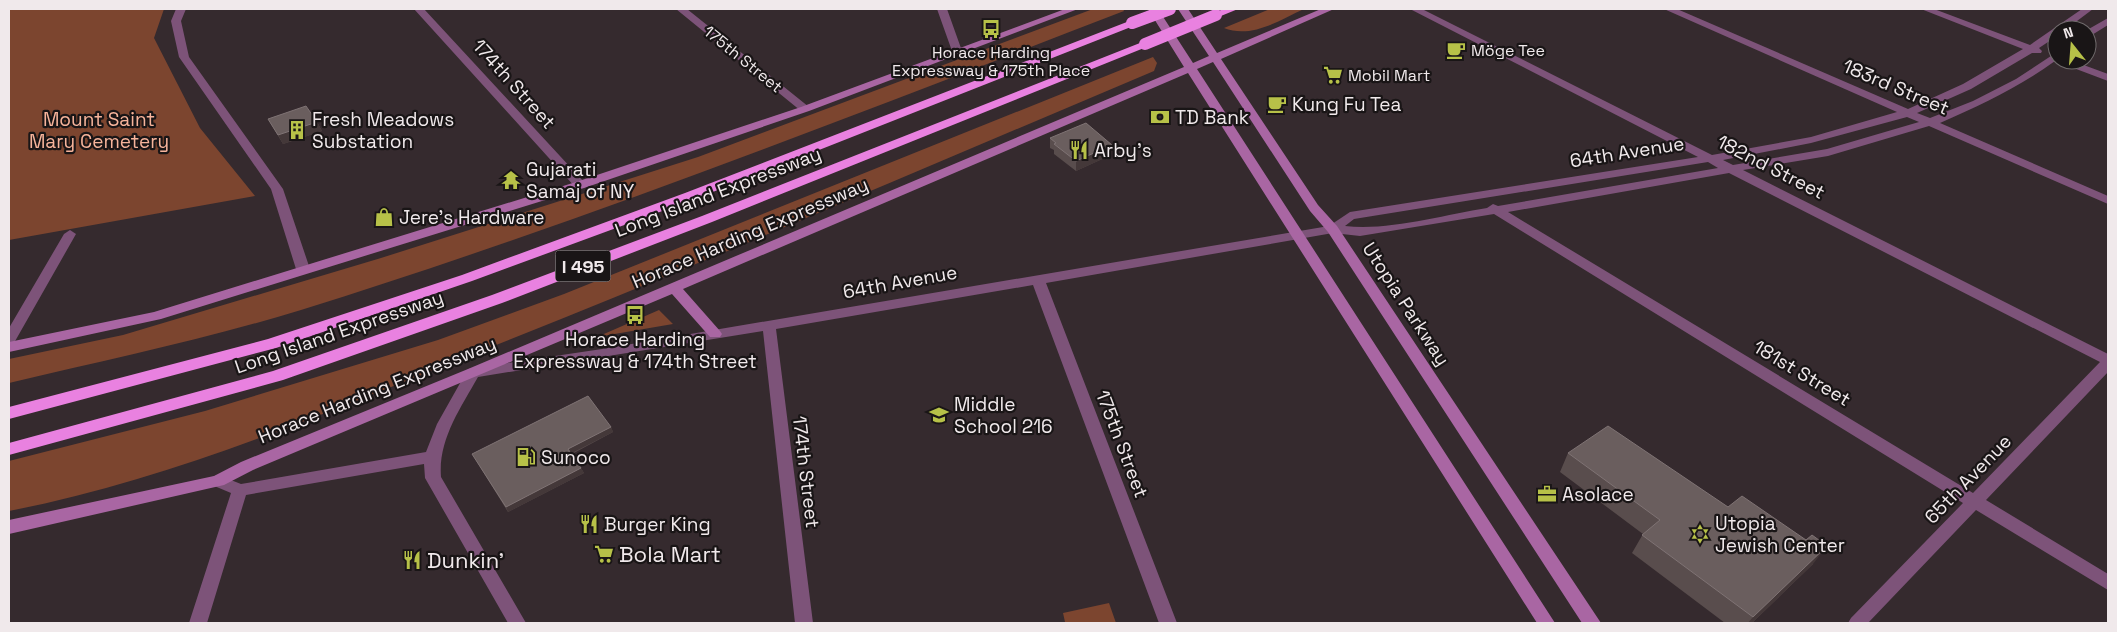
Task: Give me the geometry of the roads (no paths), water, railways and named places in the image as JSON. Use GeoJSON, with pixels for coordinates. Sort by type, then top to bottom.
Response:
{"type":"FeatureCollection","features":[{"type":"Feature","properties":{"kind":"highway","name":"Long Island Expressway"},"geometry":{"type":"LineString","coordinates":[[9,413],[272,344],[468,278],[690,196],[1170,9]]}},
{"type":"Feature","properties":{"kind":"highway","name":"Long Island Expressway"},"geometry":{"type":"LineString","coordinates":[[9,449],[277,376],[497,299],[707,219],[1233,9]]}},
{"type":"Feature","properties":{"kind":"main road"},"geometry":{"type":"LineString","coordinates":[[9,347],[156,316],[303,269],[580,185],[805,109],[1073,9]]}},
{"type":"Feature","properties":{"kind":"main road"},"geometry":{"type":"LineString","coordinates":[[1153,9],[1192,67],[1546,623]]}},
{"type":"Feature","properties":{"kind":"main road","name":"Utopia Parkway"},"geometry":{"type":"LineString","coordinates":[[1183,9],[1314,208],[1333,229],[1592,623]]}},
{"type":"Feature","properties":{"kind":"main road","name":"Horace Harding Expressway"},"geometry":{"type":"LineString","coordinates":[[9,527],[218,481],[247,466],[473,373],[1329,9]]}},
{"type":"Feature","properties":{"kind":"main road"},"geometry":{"type":"LineString","coordinates":[[674,287],[715,334]]}},
{"type":"Feature","properties":{"kind":"street"},"geometry":{"type":"LineString","coordinates":[[181,9],[176,22],[184,57],[277,189],[303,269]]}},
{"type":"Feature","properties":{"kind":"street","name":"174th Street"},"geometry":{"type":"LineString","coordinates":[[419,9],[580,185]]}},
{"type":"Feature","properties":{"kind":"street","name":"175th Street"},"geometry":{"type":"LineString","coordinates":[[681,9],[805,109]]}},
{"type":"Feature","properties":{"kind":"street"},"geometry":{"type":"LineString","coordinates":[[942,9],[958,51]]}},
{"type":"Feature","properties":{"kind":"street","name":"182nd Street"},"geometry":{"type":"LineString","coordinates":[[1415,9],[1735,169],[2108,362]]}},
{"type":"Feature","properties":{"kind":"street","name":"183rd Street"},"geometry":{"type":"LineString","coordinates":[[1669,9],[2108,200]]}},
{"type":"Feature","properties":{"kind":"street"},"geometry":{"type":"LineString","coordinates":[[1926,9],[2047,55]]}},
{"type":"Feature","properties":{"kind":"street","name":"64th Avenue"},"geometry":{"type":"LineString","coordinates":[[2072,20],[2088,9]]}},
{"type":"Feature","properties":{"kind":"street"},"geometry":{"type":"LineString","coordinates":[[2097,28],[2108,21]]}},
{"type":"Feature","properties":{"kind":"street","name":"64th Avenue"},"geometry":{"type":"LineString","coordinates":[[1333,229],[1350,216],[1794,144],[1908,112],[1958,91],[2031,49],[2047,37]]}},
{"type":"Feature","properties":{"kind":"street","name":"64th Avenue"},"geometry":{"type":"LineString","coordinates":[[473,373],[602,354],[1333,229],[1360,232],[1496,210],[1828,152],[1931,122],[1977,103],[2020,81],[2047,64]]}},
{"type":"Feature","properties":{"kind":"street"},"geometry":{"type":"LineString","coordinates":[[2088,70],[2108,78]]}},
{"type":"Feature","properties":{"kind":"street","name":"181st Street"},"geometry":{"type":"LineString","coordinates":[[1476,196],[2108,583]]}},
{"type":"Feature","properties":{"kind":"street"},"geometry":{"type":"LineString","coordinates":[[9,340],[70,234]]}},
{"type":"Feature","properties":{"kind":"street","name":"175th Street"},"geometry":{"type":"LineString","coordinates":[[1038,280],[1168,623]]}},
{"type":"Feature","properties":{"kind":"street","name":"174th Street"},"geometry":{"type":"LineString","coordinates":[[769,325],[804,623]]}},
{"type":"Feature","properties":{"kind":"street","name":"65th Avenue"},"geometry":{"type":"LineString","coordinates":[[1857,623],[2108,362]]}},
{"type":"Feature","properties":{"kind":"street"},"geometry":{"type":"LineString","coordinates":[[473,373],[431,457],[433,478],[518,623]]}},
{"type":"Feature","properties":{"kind":"street"},"geometry":{"type":"LineString","coordinates":[[218,481],[240,490],[431,457]]}},
{"type":"Feature","properties":{"kind":"street"},"geometry":{"type":"LineString","coordinates":[[198,623],[240,490]]}},
{"type":"Feature","properties":{"kind":"place","name":"Horace Harding Expressway & 175th Place"},"geometry":{"type":"Point","coordinates":[991,29]}},
{"type":"Feature","properties":{"kind":"place","name":"Möge Tee"},"geometry":{"type":"Point","coordinates":[1456,50]}},
{"type":"Feature","properties":{"kind":"place","name":"Mobil Mart"},"geometry":{"type":"Point","coordinates":[1333,75]}},
{"type":"Feature","properties":{"kind":"place","name":"Kung Fu Tea"},"geometry":{"type":"Point","coordinates":[1277,104]}},
{"type":"Feature","properties":{"kind":"place","name":"TD Bank"},"geometry":{"type":"Point","coordinates":[1160,117]}},
{"type":"Feature","properties":{"kind":"place","name":"Fresh Meadows Substation"},"geometry":{"type":"Point","coordinates":[297,130]}},
{"type":"Feature","properties":{"kind":"place","name":"Arby's"},"geometry":{"type":"Point","coordinates":[1079,150]}},
{"type":"Feature","properties":{"kind":"place","name":"Gujarati Samaj of NY"},"geometry":{"type":"Point","coordinates":[511,180]}},
{"type":"Feature","properties":{"kind":"place","name":"Jere's Hardware"},"geometry":{"type":"Point","coordinates":[384,217]}},
{"type":"Feature","properties":{"kind":"place","name":"Horace Harding Expressway & 174th Street"},"geometry":{"type":"Point","coordinates":[635,315]}},
{"type":"Feature","properties":{"kind":"place","name":"Middle School 216"},"geometry":{"type":"Point","coordinates":[939,415]}},
{"type":"Feature","properties":{"kind":"place","name":"Sunoco"},"geometry":{"type":"Point","coordinates":[526,457]}},
{"type":"Feature","properties":{"kind":"place","name":"Asolace"},"geometry":{"type":"Point","coordinates":[1547,494]}},
{"type":"Feature","properties":{"kind":"place","name":"Burger King"},"geometry":{"type":"Point","coordinates":[589,524]}},
{"type":"Feature","properties":{"kind":"place","name":"Utopia Jewish Center"},"geometry":{"type":"Point","coordinates":[1700,534]}},
{"type":"Feature","properties":{"kind":"place","name":"Bola Mart"},"geometry":{"type":"Point","coordinates":[604,554]}},
{"type":"Feature","properties":{"kind":"place","name":"Dunkin'"},"geometry":{"type":"Point","coordinates":[412,560]}},
{"type":"Feature","properties":{"kind":"park label","name":"Mount Saint Mary Cemetery"},"geometry":{"type":"Point","coordinates":[99,130]}}]}
